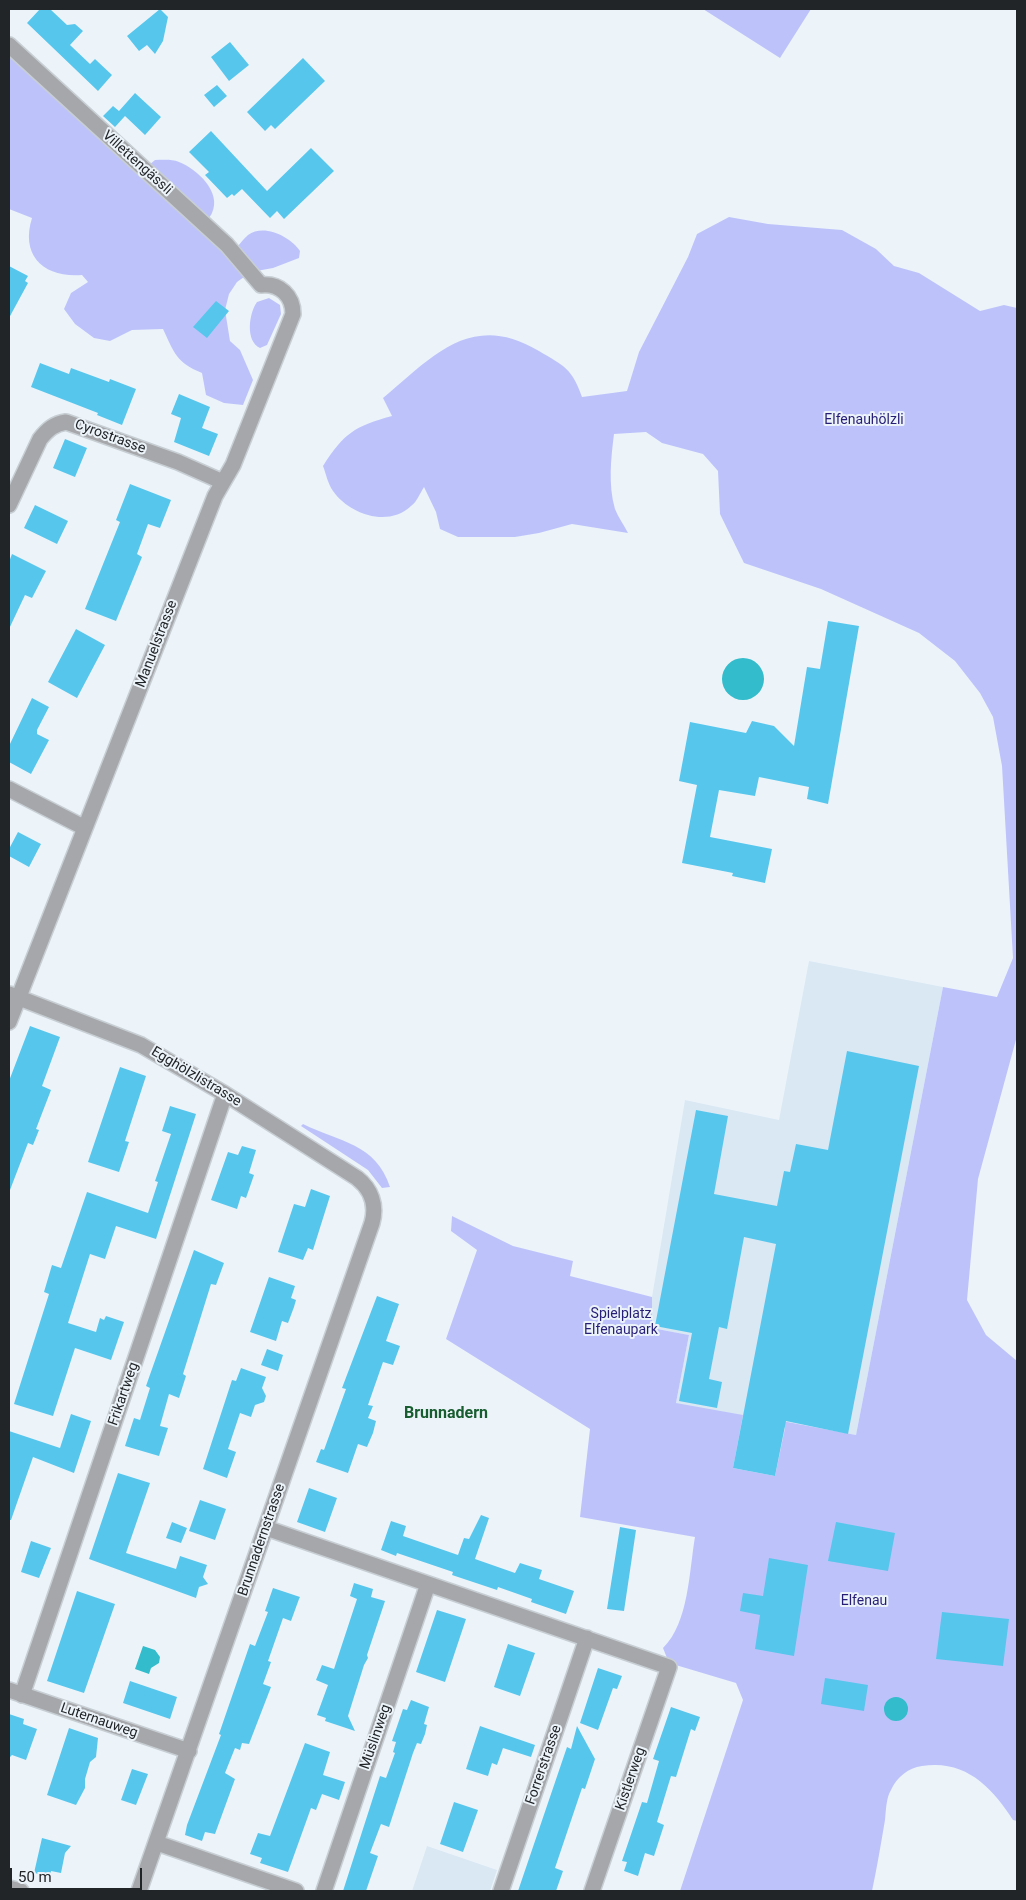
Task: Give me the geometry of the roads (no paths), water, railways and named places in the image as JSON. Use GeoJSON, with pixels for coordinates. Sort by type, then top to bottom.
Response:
{"type":"FeatureCollection","features":[{"type":"Feature","properties":{"kind":"street","name":"Villettengässli"},"geometry":{"type":"LineString","coordinates":[[9,45],[227,246],[262,285]]}},
{"type":"Feature","properties":{"kind":"street","name":"Manuelstrasse"},"geometry":{"type":"LineString","coordinates":[[9,1022],[14,996],[85,828],[215,496],[233,465],[292,319],[292,305],[286,293],[277,287],[262,285]]}},
{"type":"Feature","properties":{"kind":"street","name":"Cyrostrasse"},"geometry":{"type":"LineString","coordinates":[[9,505],[40,439],[48,429],[66,422],[178,462],[223,482]]}},
{"type":"Feature","properties":{"kind":"street"},"geometry":{"type":"LineString","coordinates":[[9,789],[85,828]]}},
{"type":"Feature","properties":{"kind":"street","name":"Egghölzlistrasse"},"geometry":{"type":"LineString","coordinates":[[14,996],[124,1037],[226,1094],[357,1178],[367,1188]]}},
{"type":"Feature","properties":{"kind":"street","name":"Frikartweg"},"geometry":{"type":"LineString","coordinates":[[15,1693],[226,1094]]}},
{"type":"Feature","properties":{"kind":"street","name":"Brunnadernstrasse"},"geometry":{"type":"LineString","coordinates":[[140,1891],[374,1218],[373,1202],[367,1188]]}},
{"type":"Feature","properties":{"kind":"street"},"geometry":{"type":"LineString","coordinates":[[266,1528],[587,1638]]}},
{"type":"Feature","properties":{"kind":"street","name":"Müslinweg"},"geometry":{"type":"LineString","coordinates":[[324,1891],[428,1584]]}},
{"type":"Feature","properties":{"kind":"street","name":"Kistlerweg"},"geometry":{"type":"LineString","coordinates":[[587,1638],[669,1667],[592,1891]]}},
{"type":"Feature","properties":{"kind":"street","name":"Forrerstrasse"},"geometry":{"type":"LineString","coordinates":[[501,1891],[587,1638]]}},
{"type":"Feature","properties":{"kind":"street","name":"Luternauweg"},"geometry":{"type":"LineString","coordinates":[[15,1693],[188,1751]]}},
{"type":"Feature","properties":{"kind":"street"},"geometry":{"type":"LineString","coordinates":[[157,1843],[296,1891]]}},
{"type":"Feature","properties":{"kind":"street"},"geometry":{"type":"LineString","coordinates":[[9,1888],[21,1891]]}},
{"type":"Feature","properties":{"kind":"district","name":"Brunnadern"},"geometry":{"type":"Point","coordinates":[446,1414]}},
{"type":"Feature","properties":{"kind":"park label","name":"Elfenauhölzli"},"geometry":{"type":"Point","coordinates":[864,420]}},
{"type":"Feature","properties":{"kind":"park label","name":"Spielplatz Elfenaupark"},"geometry":{"type":"Point","coordinates":[621,1322]}},
{"type":"Feature","properties":{"kind":"park label","name":"Elfenau"},"geometry":{"type":"Point","coordinates":[864,1601]}}]}
